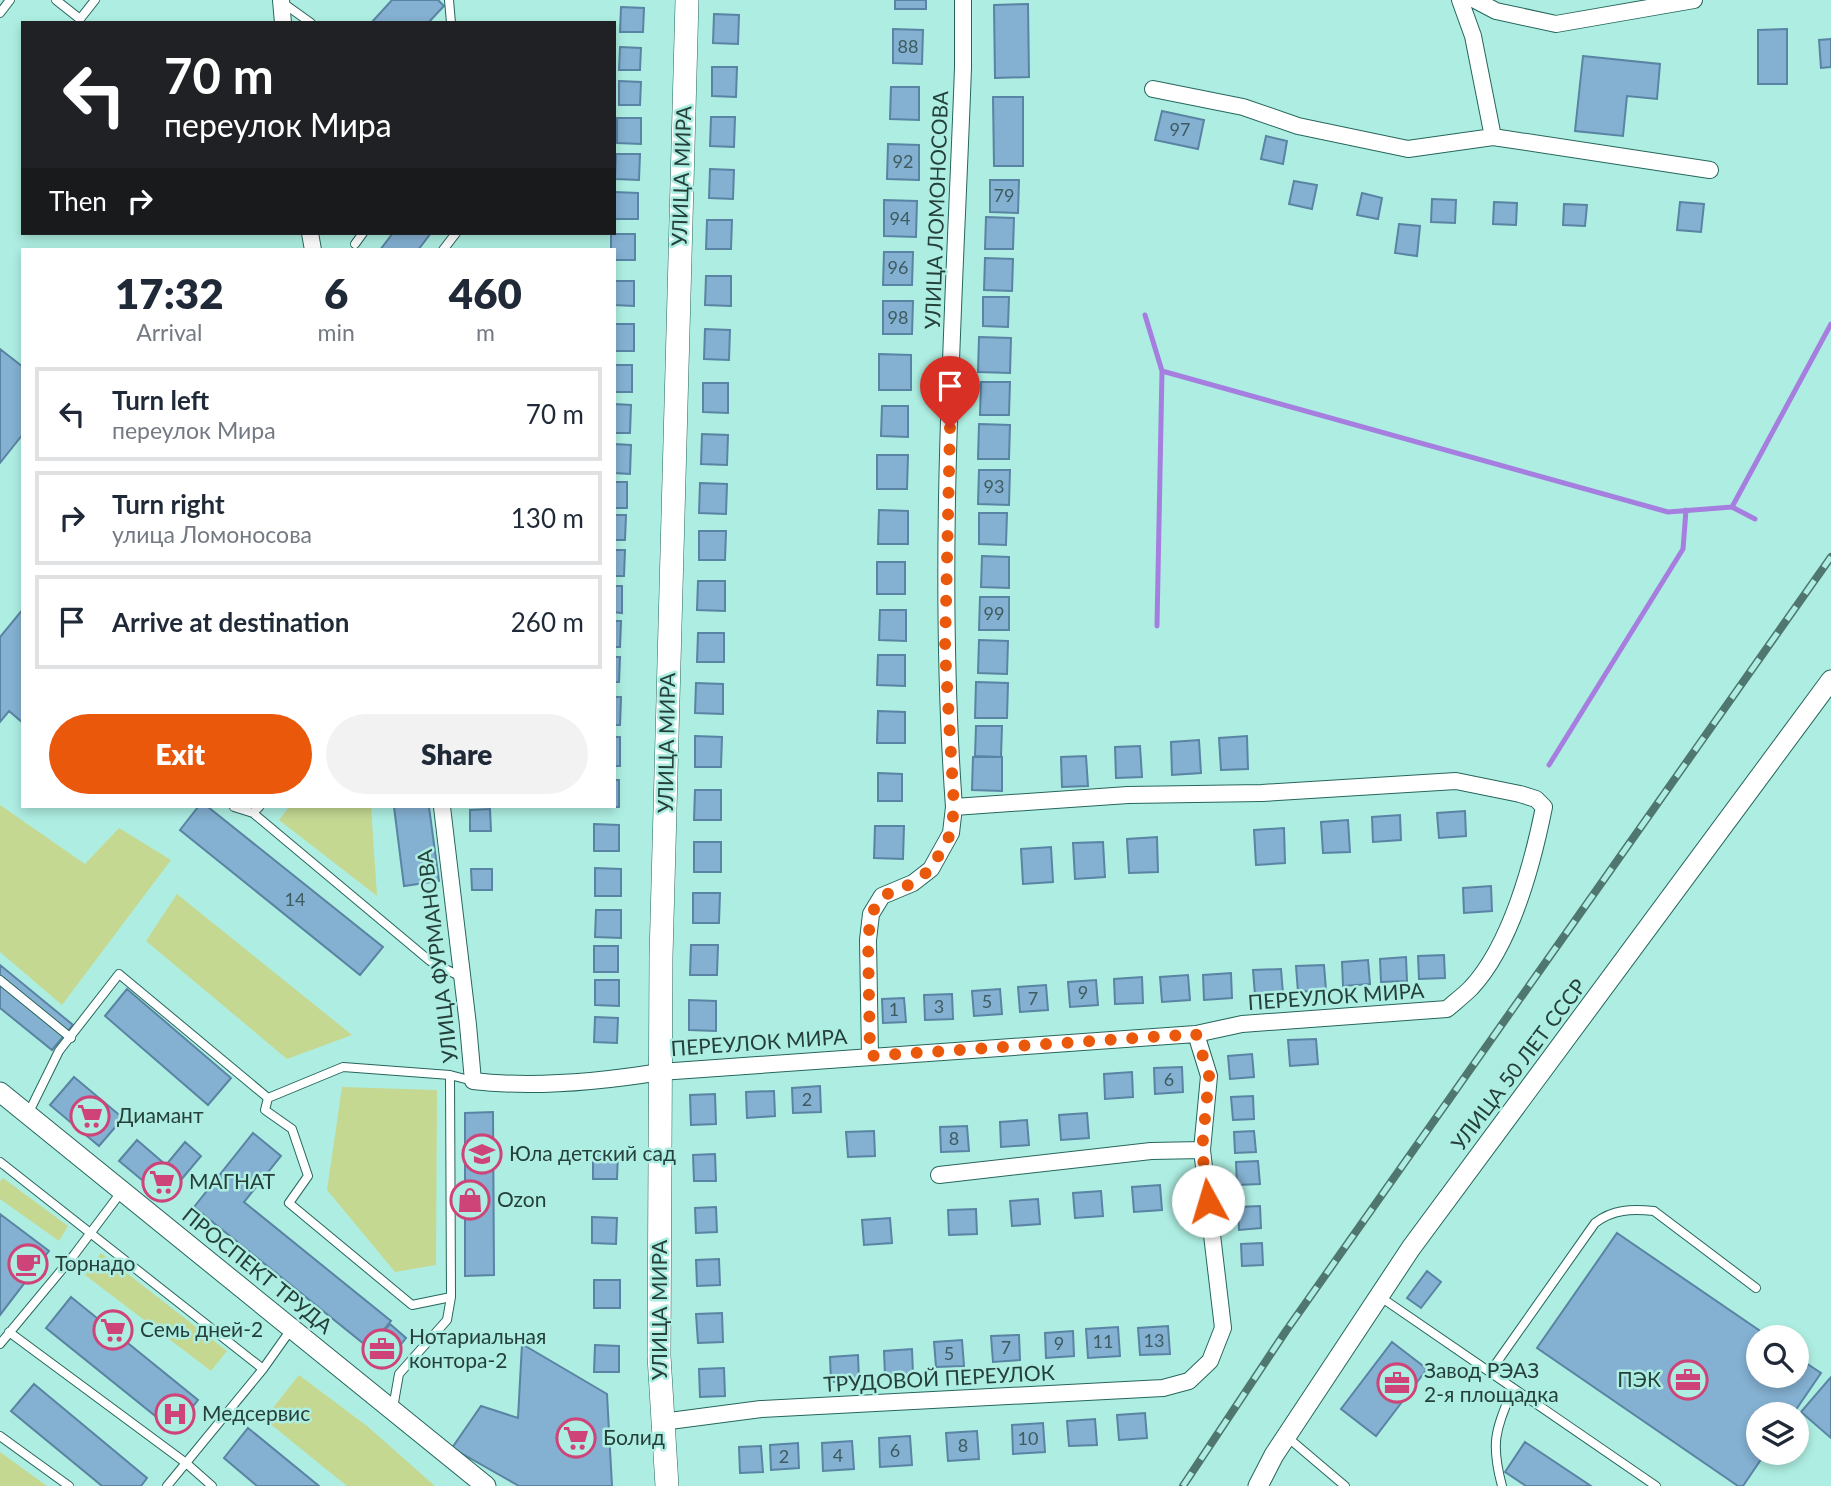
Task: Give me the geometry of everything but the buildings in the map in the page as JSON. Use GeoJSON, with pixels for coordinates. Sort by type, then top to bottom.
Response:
{"type":"FeatureCollection","features":[{"type":"Feature","properties":{"kind":"main road","name":"УЛИЦА МИРА"},"geometry":{"type":"LineString","coordinates":[[667,1486],[659,1356],[660,1072],[687,0]]}},
{"type":"Feature","properties":{"kind":"street","name":"УЛИЦА ЛОМОНОСОВА"},"geometry":{"type":"LineString","coordinates":[[870,1056],[868,940],[871,914],[883,896],[913,883],[931,869],[951,833],[954,807],[945,650],[962,82],[962,0]]}},
{"type":"Feature","properties":{"kind":"street"},"geometry":{"type":"LineString","coordinates":[[1460,0],[1473,36],[1493,137]]}},
{"type":"Feature","properties":{"kind":"street"},"geometry":{"type":"LineString","coordinates":[[1475,0],[1496,11],[1556,24],[1694,0]]}},
{"type":"Feature","properties":{"kind":"street"},"geometry":{"type":"LineString","coordinates":[[281,1],[284,21]]}},
{"type":"Feature","properties":{"kind":"street"},"geometry":{"type":"LineString","coordinates":[[1153,89],[1243,107],[1298,126],[1408,149],[1493,137],[1710,170]]}},
{"type":"Feature","properties":{"kind":"street","name":"УЛИЦА 50 ЛЕТ СССР"},"geometry":{"type":"LineString","coordinates":[[1258,1486],[1286,1436],[1411,1248],[1831,680]]}},
{"type":"Feature","properties":{"kind":"street","name":"ПЕРЕУЛОК МИРА"},"geometry":{"type":"LineString","coordinates":[[660,1072],[1196,1034],[1242,1024],[1447,1009],[1472,987],[1492,960],[1517,904],[1544,807],[1536,799],[1456,781],[1262,793],[1128,795],[954,807]]}},
{"type":"Feature","properties":{"kind":"street","name":"УЛИЦА ФУРМАНОВА"},"geometry":{"type":"LineString","coordinates":[[442,808],[473,1081],[500,1084],[600,1080],[660,1072]]}},
{"type":"Feature","properties":{"kind":"street"},"geometry":{"type":"LineString","coordinates":[[939,1175],[1151,1151],[1202,1150],[1209,1076],[1196,1034]]}},
{"type":"Feature","properties":{"kind":"street","name":"ПРОСПЕКТ ТРУДА"},"geometry":{"type":"LineString","coordinates":[[0,1092],[486,1486]]}},
{"type":"Feature","properties":{"kind":"street","name":"ТРУДОВОЙ ПЕРЕУЛОК"},"geometry":{"type":"LineString","coordinates":[[662,1422],[761,1409],[1163,1388],[1189,1381],[1210,1361],[1223,1328],[1202,1150]]}},
{"type":"Feature","properties":{"kind":"lane"},"geometry":{"type":"LineString","coordinates":[[0,12],[10,0]]}},
{"type":"Feature","properties":{"kind":"lane"},"geometry":{"type":"LineString","coordinates":[[56,0],[80,19],[95,0]]}},
{"type":"Feature","properties":{"kind":"lane"},"geometry":{"type":"LineString","coordinates":[[449,0],[452,21]]}},
{"type":"Feature","properties":{"kind":"lane"},"geometry":{"type":"LineString","coordinates":[[281,1],[308,21]]}},
{"type":"Feature","properties":{"kind":"lane"},"geometry":{"type":"LineString","coordinates":[[355,244],[362,235]]}},
{"type":"Feature","properties":{"kind":"lane"},"geometry":{"type":"LineString","coordinates":[[256,810],[430,961],[463,978]]}},
{"type":"Feature","properties":{"kind":"lane"},"geometry":{"type":"LineString","coordinates":[[28,1115],[58,1051],[71,1038],[119,974],[268,1098]]}},
{"type":"Feature","properties":{"kind":"lane"},"geometry":{"type":"LineString","coordinates":[[0,980],[71,1038]]}},
{"type":"Feature","properties":{"kind":"lane"},"geometry":{"type":"LineString","coordinates":[[268,1098],[343,1067],[450,1075],[473,1081]]}},
{"type":"Feature","properties":{"kind":"lane"},"geometry":{"type":"LineString","coordinates":[[392,1411],[399,1374],[447,1320],[451,1297],[450,1075]]}},
{"type":"Feature","properties":{"kind":"lane"},"geometry":{"type":"LineString","coordinates":[[268,1098],[265,1110],[292,1129],[308,1176],[289,1203],[411,1305],[451,1297]]}},
{"type":"Feature","properties":{"kind":"lane"},"geometry":{"type":"LineString","coordinates":[[0,1163],[263,1369]]}},
{"type":"Feature","properties":{"kind":"lane"},"geometry":{"type":"LineString","coordinates":[[0,1344],[122,1191]]}},
{"type":"Feature","properties":{"kind":"lane"},"geometry":{"type":"LineString","coordinates":[[1490,1372],[1595,1223],[1605,1215],[1637,1209],[1654,1211],[1756,1288]]}},
{"type":"Feature","properties":{"kind":"lane"},"geometry":{"type":"LineString","coordinates":[[1379,1296],[1656,1486]]}},
{"type":"Feature","properties":{"kind":"lane"},"geometry":{"type":"LineString","coordinates":[[167,1486],[263,1369],[292,1328]]}},
{"type":"Feature","properties":{"kind":"lane"},"geometry":{"type":"LineString","coordinates":[[9,1332],[186,1463],[212,1486]]}},
{"type":"Feature","properties":{"kind":"lane"},"geometry":{"type":"LineString","coordinates":[[1502,1486],[1497,1466],[1495,1433],[1513,1388]]}},
{"type":"Feature","properties":{"kind":"lane"},"geometry":{"type":"LineString","coordinates":[[0,1436],[69,1486]]}},
{"type":"Feature","properties":{"kind":"lane"},"geometry":{"type":"LineString","coordinates":[[1286,1436],[1345,1486]]}},
{"type":"Feature","properties":{"kind":"green space"},"geometry":{"type":"Polygon","coordinates":[[[0,805],[85,864],[119,828],[171,860],[62,1005],[0,952],[0,805]]]}},
{"type":"Feature","properties":{"kind":"green space"},"geometry":{"type":"Polygon","coordinates":[[[288,808],[371,808],[377,896],[279,820],[288,808]]]}},
{"type":"Feature","properties":{"kind":"green space"},"geometry":{"type":"Polygon","coordinates":[[[177,894],[352,1035],[287,1059],[146,941],[177,894]]]}},
{"type":"Feature","properties":{"kind":"green space"},"geometry":{"type":"Polygon","coordinates":[[[342,1087],[437,1090],[436,1265],[395,1272],[327,1190],[342,1087]]]}},
{"type":"Feature","properties":{"kind":"green space"},"geometry":{"type":"Polygon","coordinates":[[[3,1178],[68,1226],[59,1241],[0,1199],[0,1181],[3,1178]]]}},
{"type":"Feature","properties":{"kind":"green space"},"geometry":{"type":"Polygon","coordinates":[[[101,1253],[227,1351],[211,1371],[85,1275],[101,1253]]]}},
{"type":"Feature","properties":{"kind":"green space"},"geometry":{"type":"Polygon","coordinates":[[[299,1375],[367,1426],[435,1486],[347,1486],[264,1419],[299,1375]]]}},
{"type":"Feature","properties":{"kind":"green space"},"geometry":{"type":"Polygon","coordinates":[[[0,1452],[47,1486],[0,1486],[0,1452]]]}},
{"type":"Feature","properties":{"kind":"waterway"},"geometry":{"type":"LineString","coordinates":[[1145,315],[1162,371],[1157,626]]}},
{"type":"Feature","properties":{"kind":"waterway"},"geometry":{"type":"LineString","coordinates":[[1732,507],[1831,324]]}},
{"type":"Feature","properties":{"kind":"waterway"},"geometry":{"type":"LineString","coordinates":[[1162,371],[1668,512],[1732,507],[1755,519]]}},
{"type":"Feature","properties":{"kind":"waterway"},"geometry":{"type":"LineString","coordinates":[[1549,765],[1683,549],[1686,510]]}},
{"type":"Feature","properties":{"kind":"railway"},"geometry":{"type":"LineString","coordinates":[[1183,1486],[1286,1331],[1831,557]]}},
{"type":"Feature","properties":{"kind":"place","name":"Диамант"},"geometry":{"type":"Point","coordinates":[90,1116]}},
{"type":"Feature","properties":{"kind":"place","name":"Юла детский сад"},"geometry":{"type":"Point","coordinates":[482,1154]}},
{"type":"Feature","properties":{"kind":"place","name":"МАГНАТ"},"geometry":{"type":"Point","coordinates":[162,1182]}},
{"type":"Feature","properties":{"kind":"place","name":"Ozon"},"geometry":{"type":"Point","coordinates":[470,1200]}},
{"type":"Feature","properties":{"kind":"place","name":"Торнадо"},"geometry":{"type":"Point","coordinates":[28,1264]}},
{"type":"Feature","properties":{"kind":"place","name":"Семь дней-2"},"geometry":{"type":"Point","coordinates":[113,1330]}},
{"type":"Feature","properties":{"kind":"place","name":"Нотариальная контора-2"},"geometry":{"type":"Point","coordinates":[382,1349]}},
{"type":"Feature","properties":{"kind":"place","name":"ПЭК"},"geometry":{"type":"Point","coordinates":[1688,1380]}},
{"type":"Feature","properties":{"kind":"place","name":"Завод РЭАЗ 2-я площадка"},"geometry":{"type":"Point","coordinates":[1397,1383]}},
{"type":"Feature","properties":{"kind":"place","name":"Медсервис"},"geometry":{"type":"Point","coordinates":[175,1414]}},
{"type":"Feature","properties":{"kind":"place","name":"Болид"},"geometry":{"type":"Point","coordinates":[576,1438]}},
{"type":"Feature","properties":{"kind":"route"},"geometry":{"type":"LineString","coordinates":[[950,428],[945,650],[954,807],[951,833],[931,869],[913,883],[883,896],[871,914],[868,940],[870,1056],[1196,1034],[1209,1076],[1202,1150],[1208,1201]]}}]}
